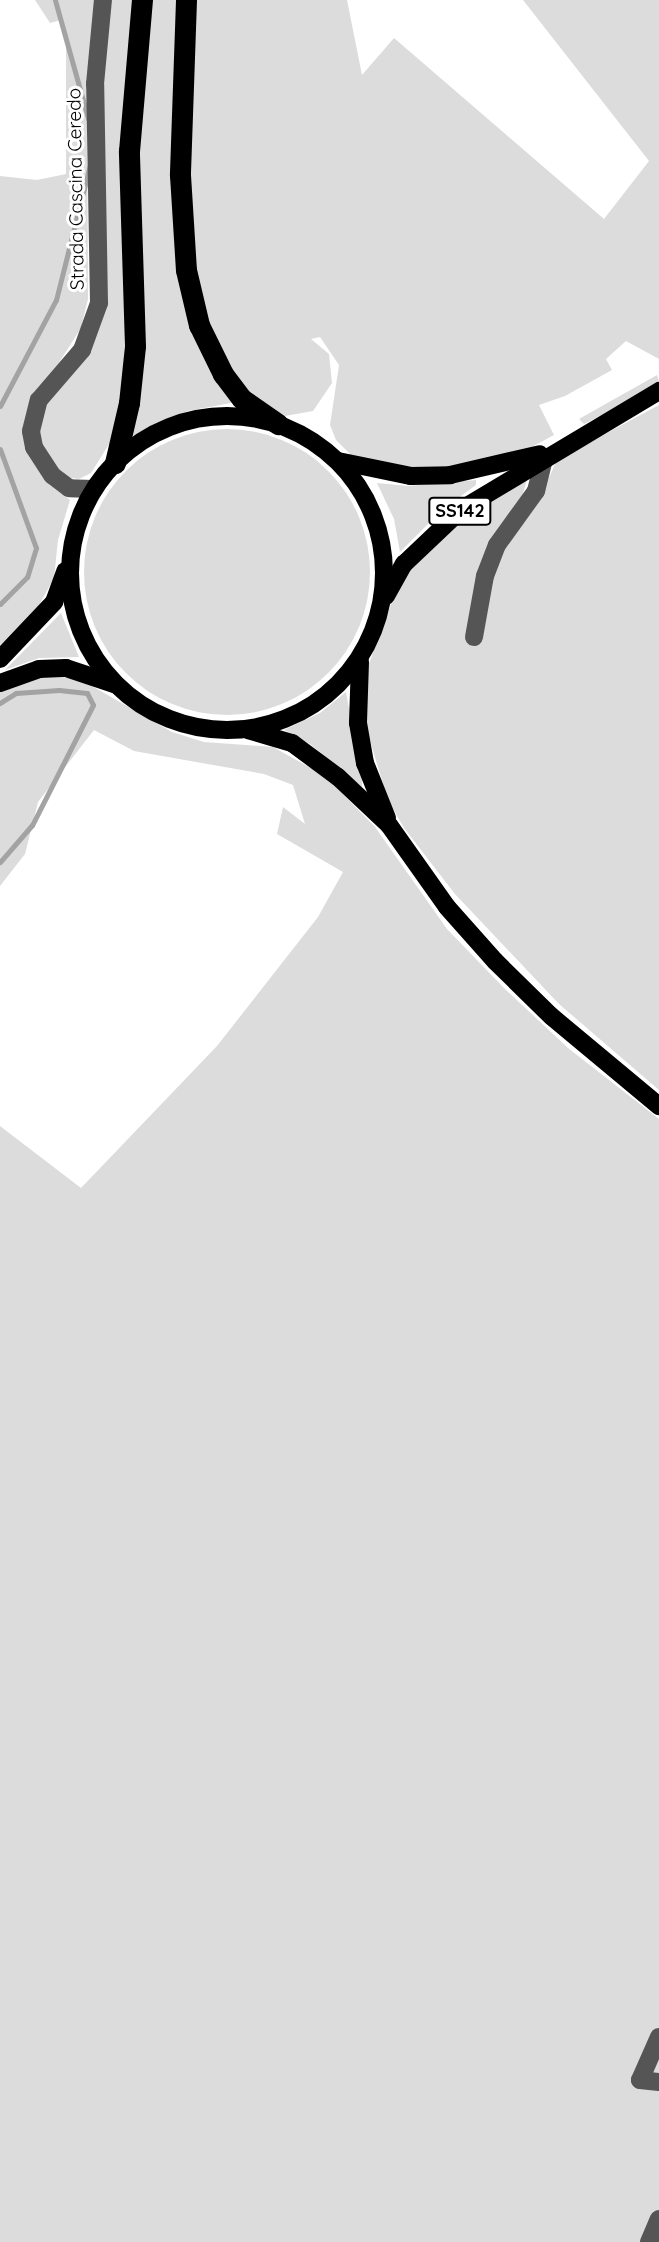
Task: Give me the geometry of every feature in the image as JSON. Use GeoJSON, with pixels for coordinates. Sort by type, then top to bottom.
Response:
{"type":"FeatureCollection","features":[{"type":"Feature","properties":{"kind":"highway"},"geometry":{"type":"LineString","coordinates":[[114,463],[129,404],[135,346],[129,151],[142,0]]}},
{"type":"Feature","properties":{"kind":"highway"},"geometry":{"type":"LineString","coordinates":[[186,0],[180,175],[186,270],[199,325],[223,374],[242,399],[278,424]]}},
{"type":"Feature","properties":{"kind":"main road","name":"SS142"},"geometry":{"type":"LineString","coordinates":[[381,606],[404,564],[462,509],[659,391]]}},
{"type":"Feature","properties":{"kind":"main road"},"geometry":{"type":"LineString","coordinates":[[0,659],[54,602],[70,558],[78,523],[93,489],[114,463],[149,436],[192,420],[242,416],[278,424],[311,439],[338,461],[359,487],[376,520],[384,555],[381,606],[361,657],[356,685],[358,723],[365,763],[389,825]]}},
{"type":"Feature","properties":{"kind":"main road","name":"SS142"},"geometry":{"type":"LineString","coordinates":[[338,461],[411,476],[450,475],[486,470],[566,446]]}},
{"type":"Feature","properties":{"kind":"main road"},"geometry":{"type":"LineString","coordinates":[[70,558],[70,591],[78,626],[95,659],[116,685],[143,706],[176,722],[212,730],[245,729],[280,721],[313,705],[339,683],[361,657]]}},
{"type":"Feature","properties":{"kind":"main road"},"geometry":{"type":"LineString","coordinates":[[0,683],[39,669],[66,668],[116,685]]}},
{"type":"Feature","properties":{"kind":"main road"},"geometry":{"type":"LineString","coordinates":[[245,729],[292,743],[338,777],[389,825],[447,907],[495,961],[551,1016],[659,1105]]}},
{"type":"Feature","properties":{"kind":"street","name":"Strada Cascina Ceredo"},"geometry":{"type":"LineString","coordinates":[[93,489],[69,488],[52,475],[38,454],[31,431],[39,400],[82,350],[99,303],[94,84],[103,0]]}},
{"type":"Feature","properties":{"kind":"street"},"geometry":{"type":"LineString","coordinates":[[474,637],[485,576],[497,545],[536,491],[544,459]]}},
{"type":"Feature","properties":{"kind":"street"},"geometry":{"type":"LineString","coordinates":[[659,2037],[640,2080],[659,2082]]}},
{"type":"Feature","properties":{"kind":"street"},"geometry":{"type":"LineString","coordinates":[[649,2242],[659,2219]]}},
{"type":"Feature","properties":{"kind":"shaded area"},"geometry":{"type":"Polygon","coordinates":[[[35,0],[95,0],[87,95],[88,299],[81,328],[27,413],[28,452],[47,480],[70,500],[58,540],[54,578],[32,618],[0,645],[0,176],[37,180],[66,174],[66,36],[61,20],[50,23],[35,0]]]}},
{"type":"Feature","properties":{"kind":"shaded area"},"geometry":{"type":"Polygon","coordinates":[[[108,0],[134,0],[124,368],[120,413],[111,441],[91,473],[79,479],[64,477],[42,448],[38,427],[41,407],[102,313],[100,88],[108,0]]]}},
{"type":"Feature","properties":{"kind":"shaded area"},"geometry":{"type":"Polygon","coordinates":[[[150,0],[181,0],[180,264],[236,402],[188,411],[130,438],[135,178],[150,0]]]}},
{"type":"Feature","properties":{"kind":"shaded area"},"geometry":{"type":"Polygon","coordinates":[[[193,0],[347,0],[362,75],[394,38],[604,219],[649,161],[523,0],[659,0],[659,359],[626,341],[606,359],[612,370],[565,396],[539,405],[554,435],[526,450],[485,463],[405,471],[353,457],[336,440],[330,425],[339,365],[320,337],[311,339],[329,354],[332,383],[313,411],[285,416],[250,397],[212,341],[189,246],[193,0]]]}},
{"type":"Feature","properties":{"kind":"shaded area"},"geometry":{"type":"Polygon","coordinates":[[[657,375],[659,381],[606,413],[584,424],[579,419],[657,375]]]}},
{"type":"Feature","properties":{"kind":"shaded area"},"geometry":{"type":"Polygon","coordinates":[[[659,405],[659,1090],[559,1004],[455,894],[404,828],[388,800],[364,721],[367,669],[400,580],[440,536],[505,487],[528,476],[522,497],[541,495],[557,460],[659,405]]]}},
{"type":"Feature","properties":{"kind":"shaded area"},"geometry":{"type":"Polygon","coordinates":[[[227,429],[255,432],[282,440],[306,453],[328,471],[346,493],[359,517],[367,544],[370,572],[367,600],[359,627],[346,651],[328,673],[306,691],[282,704],[255,712],[227,715],[199,712],[172,704],[148,691],[126,673],[108,651],[95,627],[87,600],[84,572],[87,544],[95,517],[108,493],[126,471],[148,453],[172,440],[199,432],[227,429]]]}},
{"type":"Feature","properties":{"kind":"shaded area"},"geometry":{"type":"Polygon","coordinates":[[[476,480],[476,485],[442,510],[400,552],[394,519],[377,483],[408,486],[476,480]]]}},
{"type":"Feature","properties":{"kind":"shaded area"},"geometry":{"type":"Polygon","coordinates":[[[61,613],[79,657],[39,658],[5,670],[61,613]]]}},
{"type":"Feature","properties":{"kind":"shaded area"},"geometry":{"type":"Polygon","coordinates":[[[36,678],[78,678],[172,732],[204,742],[273,747],[325,776],[375,827],[447,929],[504,988],[568,1048],[659,1119],[659,2242],[0,2242],[0,1126],[81,1188],[217,1046],[318,917],[343,872],[277,834],[283,807],[305,824],[293,785],[264,774],[134,751],[94,730],[38,802],[25,854],[0,886],[0,691],[36,678]]]}},
{"type":"Feature","properties":{"kind":"shaded area"},"geometry":{"type":"Polygon","coordinates":[[[346,692],[362,787],[310,744],[284,730],[320,713],[346,692]]]}},
{"type":"Feature","properties":{"kind":"waterway"},"geometry":{"type":"LineString","coordinates":[[55,0],[88,118]]}},
{"type":"Feature","properties":{"kind":"waterway"},"geometry":{"type":"LineString","coordinates":[[0,406],[56,300],[90,165]]}},
{"type":"Feature","properties":{"kind":"waterway"},"geometry":{"type":"LineString","coordinates":[[0,449],[36,548],[27,577],[0,604]]}},
{"type":"Feature","properties":{"kind":"waterway"},"geometry":{"type":"LineString","coordinates":[[0,703],[16,693],[59,690],[87,693],[93,705],[32,825],[0,862]]}}]}
